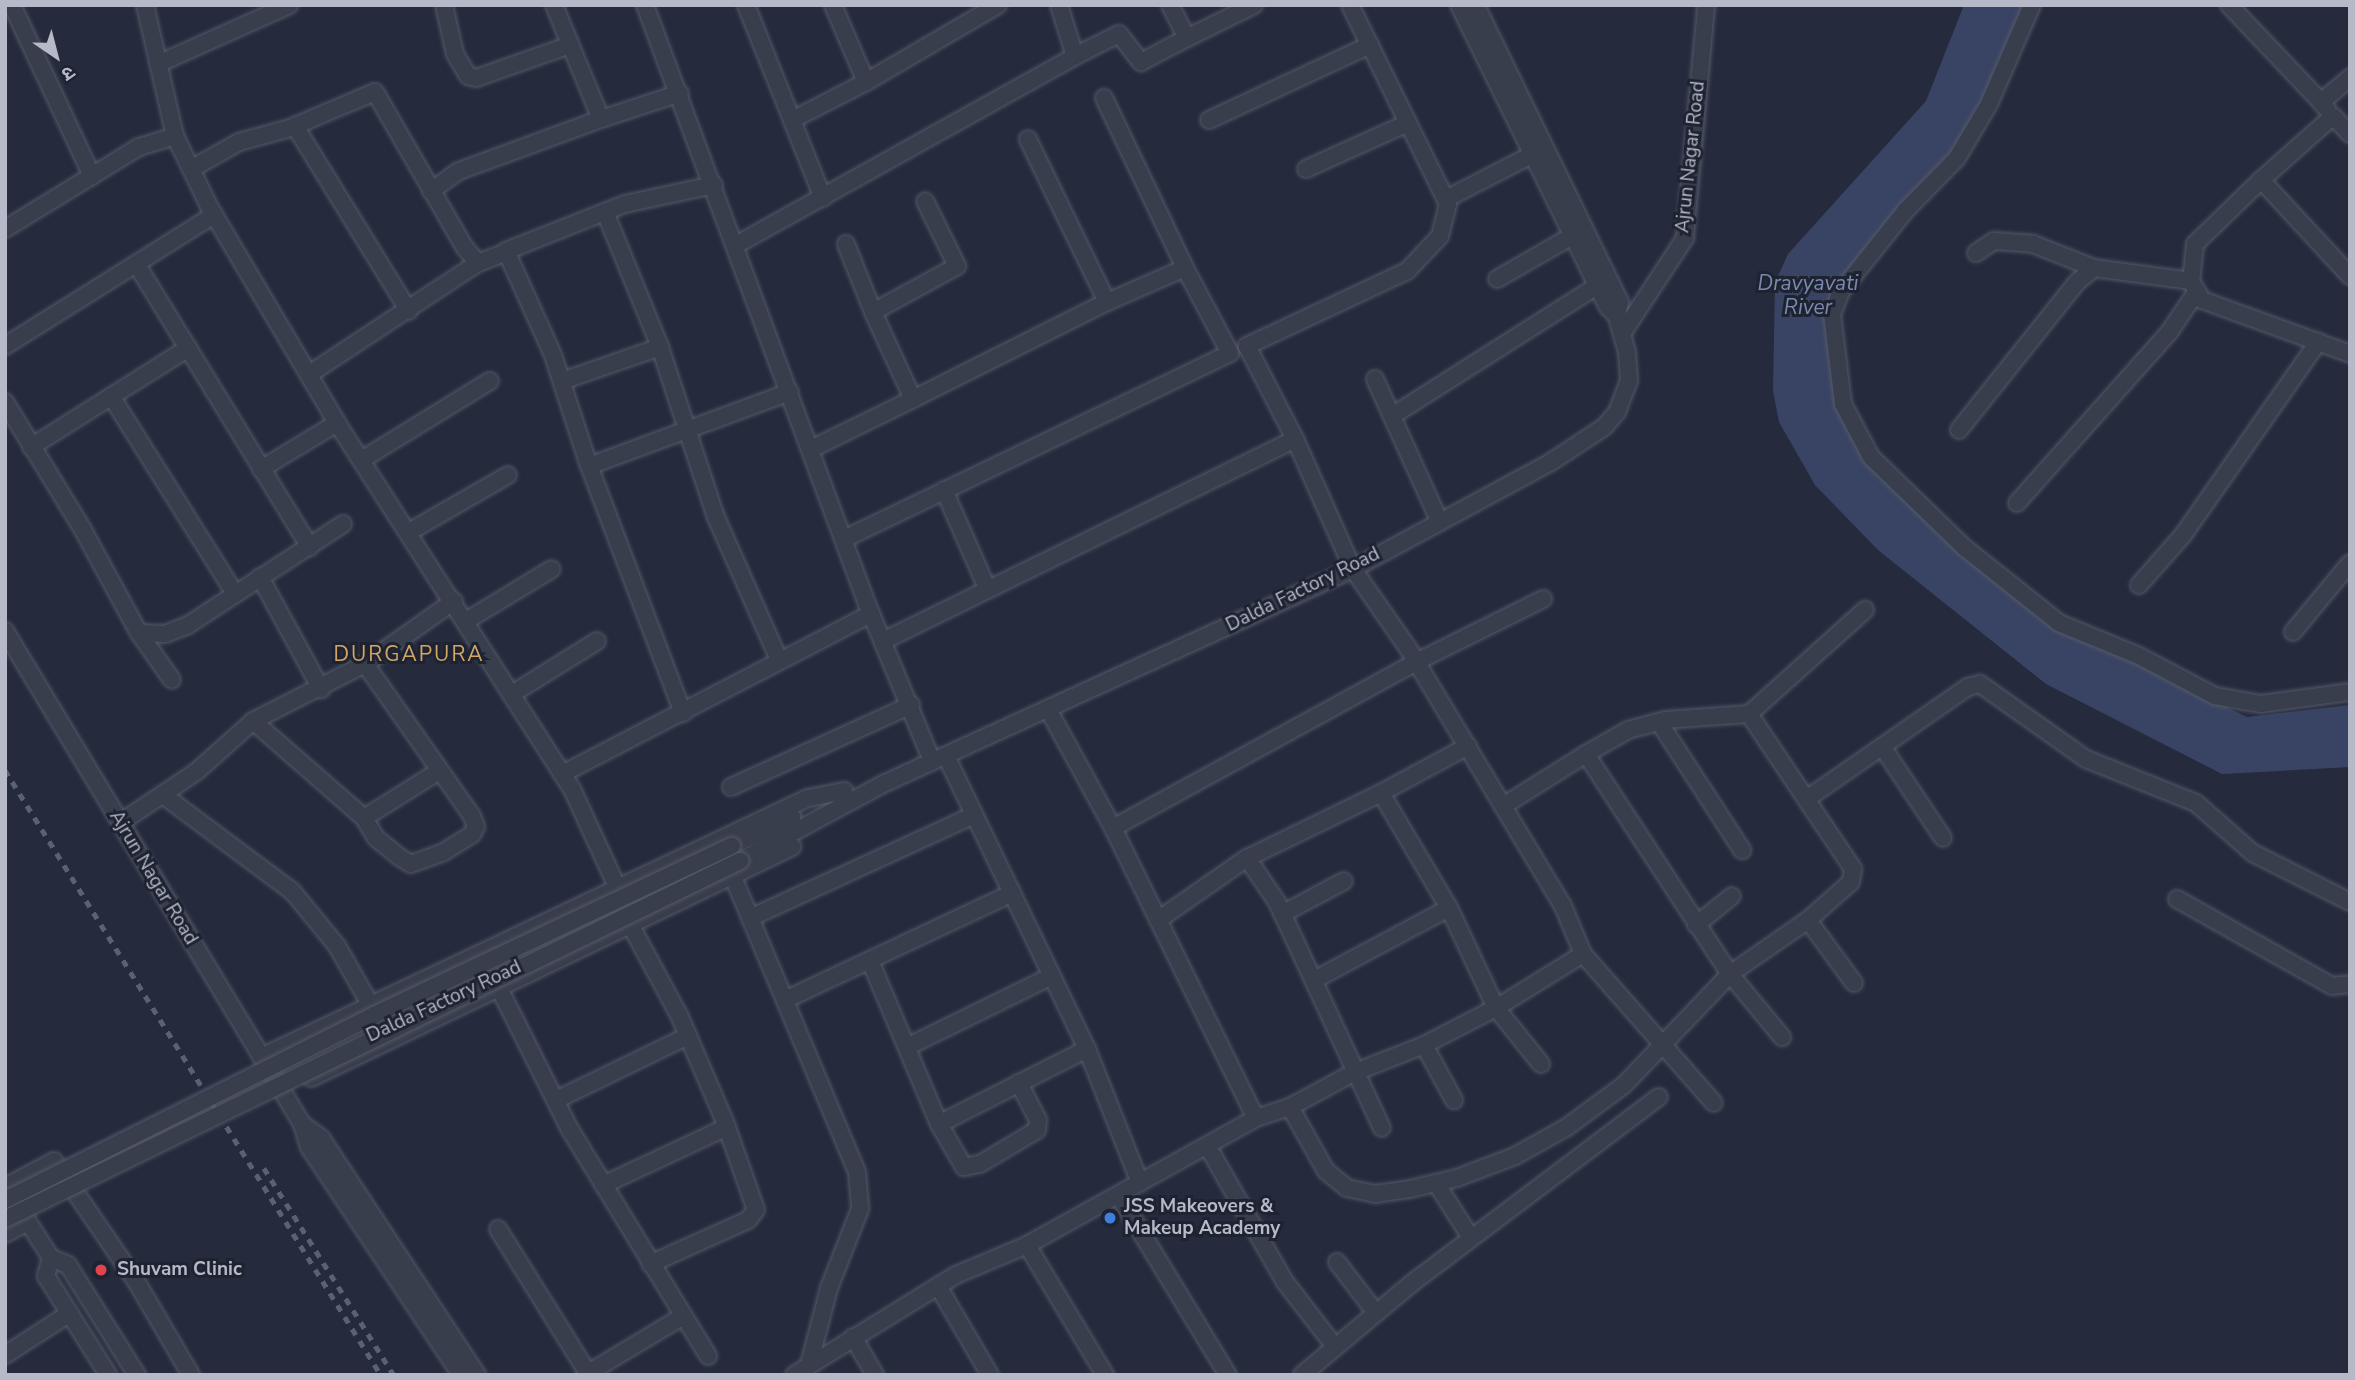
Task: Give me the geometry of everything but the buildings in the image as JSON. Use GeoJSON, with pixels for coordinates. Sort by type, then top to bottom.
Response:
{"type":"FeatureCollection","features":[{"type":"Feature","properties":{"kind":"street"},"geometry":{"type":"LineString","coordinates":[[12,5],[92,176]]}},
{"type":"Feature","properties":{"kind":"street"},"geometry":{"type":"LineString","coordinates":[[145,5],[175,136],[214,215],[311,373],[337,423],[363,459],[562,774],[617,887]]}},
{"type":"Feature","properties":{"kind":"street"},"geometry":{"type":"LineString","coordinates":[[158,64],[263,10],[289,5]]}},
{"type":"Feature","properties":{"kind":"street"},"geometry":{"type":"LineString","coordinates":[[444,5],[455,54],[468,76],[476,78],[570,45]]}},
{"type":"Feature","properties":{"kind":"street"},"geometry":{"type":"LineString","coordinates":[[554,5],[601,118]]}},
{"type":"Feature","properties":{"kind":"street"},"geometry":{"type":"LineString","coordinates":[[645,5],[680,93],[871,614],[911,705],[974,815],[1087,1049],[1140,1183]]}},
{"type":"Feature","properties":{"kind":"street"},"geometry":{"type":"LineString","coordinates":[[746,5],[822,198]]}},
{"type":"Feature","properties":{"kind":"street"},"geometry":{"type":"LineString","coordinates":[[833,5],[866,82]]}},
{"type":"Feature","properties":{"kind":"street"},"geometry":{"type":"LineString","coordinates":[[792,120],[866,82],[998,5]]}},
{"type":"Feature","properties":{"kind":"street"},"geometry":{"type":"LineString","coordinates":[[1059,5],[1075,56]]}},
{"type":"Feature","properties":{"kind":"street"},"geometry":{"type":"LineString","coordinates":[[1170,5],[1187,38]]}},
{"type":"Feature","properties":{"kind":"street"},"geometry":{"type":"LineString","coordinates":[[736,245],[1119,34],[1141,62],[1254,5]]}},
{"type":"Feature","properties":{"kind":"street"},"geometry":{"type":"LineString","coordinates":[[844,539],[944,489],[1407,271],[1440,236],[1446,199],[1350,5]]}},
{"type":"Feature","properties":{"kind":"street","name":"Dalda Factory Road"},"geometry":{"type":"LineString","coordinates":[[5,1219],[848,798],[1049,711],[1353,569],[1551,462],[1604,427],[1627,396],[1627,352],[1617,316],[1597,286],[1459,5]]}},
{"type":"Feature","properties":{"kind":"street","name":"Dalda Factory Road"},"geometry":{"type":"LineString","coordinates":[[1476,5],[1620,302],[1617,316]]}},
{"type":"Feature","properties":{"kind":"street","name":"Ajrun Nagar Road"},"geometry":{"type":"LineString","coordinates":[[1622,334],[1685,238],[1706,5]]}},
{"type":"Feature","properties":{"kind":"street"},"geometry":{"type":"LineString","coordinates":[[2032,5],[1989,104],[1957,158],[1906,210],[1841,291],[1832,314],[1843,404],[1871,457],[1965,548],[2059,622],[2139,656],[2215,696],[2261,704],[2350,692]]}},
{"type":"Feature","properties":{"kind":"street"},"geometry":{"type":"LineString","coordinates":[[2229,5],[2350,134]]}},
{"type":"Feature","properties":{"kind":"street"},"geometry":{"type":"LineString","coordinates":[[1209,120],[1370,45]]}},
{"type":"Feature","properties":{"kind":"street"},"geometry":{"type":"LineString","coordinates":[[2321,102],[2350,78]]}},
{"type":"Feature","properties":{"kind":"street"},"geometry":{"type":"LineString","coordinates":[[191,169],[239,142],[295,125],[375,92],[431,191],[478,263]]}},
{"type":"Feature","properties":{"kind":"street"},"geometry":{"type":"LineString","coordinates":[[431,191],[459,171],[601,118],[680,93]]}},
{"type":"Feature","properties":{"kind":"street"},"geometry":{"type":"LineString","coordinates":[[1104,98],[1185,268],[1230,354]]}},
{"type":"Feature","properties":{"kind":"street"},"geometry":{"type":"LineString","coordinates":[[2017,503],[2170,331],[2194,286],[2195,244],[2333,116]]}},
{"type":"Feature","properties":{"kind":"street"},"geometry":{"type":"LineString","coordinates":[[1306,169],[1408,123]]}},
{"type":"Feature","properties":{"kind":"street"},"geometry":{"type":"LineString","coordinates":[[295,125],[409,311]]}},
{"type":"Feature","properties":{"kind":"street"},"geometry":{"type":"LineString","coordinates":[[7,225],[139,147],[175,136]]}},
{"type":"Feature","properties":{"kind":"street"},"geometry":{"type":"LineString","coordinates":[[1028,139],[1107,302]]}},
{"type":"Feature","properties":{"kind":"street"},"geometry":{"type":"LineString","coordinates":[[1446,199],[1533,154]]}},
{"type":"Feature","properties":{"kind":"street"},"geometry":{"type":"LineString","coordinates":[[2261,180],[2350,276]]}},
{"type":"Feature","properties":{"kind":"street"},"geometry":{"type":"LineString","coordinates":[[311,373],[409,311],[478,263],[605,212],[714,185]]}},
{"type":"Feature","properties":{"kind":"street"},"geometry":{"type":"LineString","coordinates":[[873,312],[957,266],[925,201]]}},
{"type":"Feature","properties":{"kind":"street"},"geometry":{"type":"LineString","coordinates":[[605,212],[660,347],[716,517],[779,660]]}},
{"type":"Feature","properties":{"kind":"street"},"geometry":{"type":"LineString","coordinates":[[5,346],[214,215]]}},
{"type":"Feature","properties":{"kind":"street"},"geometry":{"type":"LineString","coordinates":[[1497,279],[1572,236]]}},
{"type":"Feature","properties":{"kind":"street"},"geometry":{"type":"LineString","coordinates":[[1976,253],[1994,241],[2033,244],[2094,268],[2194,286]]}},
{"type":"Feature","properties":{"kind":"street"},"geometry":{"type":"LineString","coordinates":[[846,244],[873,312],[913,399]]}},
{"type":"Feature","properties":{"kind":"street"},"geometry":{"type":"LineString","coordinates":[[506,252],[562,381],[589,466],[683,713]]}},
{"type":"Feature","properties":{"kind":"street"},"geometry":{"type":"LineString","coordinates":[[137,265],[310,547]]}},
{"type":"Feature","properties":{"kind":"street"},"geometry":{"type":"LineString","coordinates":[[811,449],[1107,302],[1185,268]]}},
{"type":"Feature","properties":{"kind":"street"},"geometry":{"type":"LineString","coordinates":[[1959,429],[2077,282],[2094,268]]}},
{"type":"Feature","properties":{"kind":"street"},"geometry":{"type":"LineString","coordinates":[[1392,416],[1597,286]]}},
{"type":"Feature","properties":{"kind":"street"},"geometry":{"type":"LineString","coordinates":[[2194,286],[2202,300],[2350,354]]}},
{"type":"Feature","properties":{"kind":"street"},"geometry":{"type":"LineString","coordinates":[[2139,585],[2183,535],[2318,342]]}},
{"type":"Feature","properties":{"kind":"street"},"geometry":{"type":"LineString","coordinates":[[1247,346],[1296,439],[1353,569],[1416,662],[1468,746],[1563,906],[1583,954],[1714,1103]]}},
{"type":"Feature","properties":{"kind":"street"},"geometry":{"type":"LineString","coordinates":[[562,381],[660,347]]}},
{"type":"Feature","properties":{"kind":"street"},"geometry":{"type":"LineString","coordinates":[[31,447],[188,348]]}},
{"type":"Feature","properties":{"kind":"street"},"geometry":{"type":"LineString","coordinates":[[1374,379],[1440,522]]}},
{"type":"Feature","properties":{"kind":"street"},"geometry":{"type":"LineString","coordinates":[[363,459],[490,381]]}},
{"type":"Feature","properties":{"kind":"street"},"geometry":{"type":"LineString","coordinates":[[589,466],[790,392]]}},
{"type":"Feature","properties":{"kind":"street"},"geometry":{"type":"LineString","coordinates":[[111,396],[236,594]]}},
{"type":"Feature","properties":{"kind":"street"},"geometry":{"type":"LineString","coordinates":[[5,402],[139,633],[172,680]]}},
{"type":"Feature","properties":{"kind":"street"},"geometry":{"type":"LineString","coordinates":[[261,470],[337,423]]}},
{"type":"Feature","properties":{"kind":"street"},"geometry":{"type":"LineString","coordinates":[[883,641],[1296,439]]}},
{"type":"Feature","properties":{"kind":"street"},"geometry":{"type":"LineString","coordinates":[[409,532],[508,475]]}},
{"type":"Feature","properties":{"kind":"street"},"geometry":{"type":"LineString","coordinates":[[944,489],[987,588]]}},
{"type":"Feature","properties":{"kind":"street"},"geometry":{"type":"LineString","coordinates":[[139,633],[165,634],[188,625],[343,524]]}},
{"type":"Feature","properties":{"kind":"street"},"geometry":{"type":"LineString","coordinates":[[2293,632],[2350,563]]}},
{"type":"Feature","properties":{"kind":"street"},"geometry":{"type":"LineString","coordinates":[[466,621],[552,569]]}},
{"type":"Feature","properties":{"kind":"street"},"geometry":{"type":"LineString","coordinates":[[260,577],[321,689]]}},
{"type":"Feature","properties":{"kind":"street"},"geometry":{"type":"LineString","coordinates":[[1113,828],[1416,662],[1543,599]]}},
{"type":"Feature","properties":{"kind":"street"},"geometry":{"type":"LineString","coordinates":[[120,823],[163,795],[253,721],[366,664],[454,601]]}},
{"type":"Feature","properties":{"kind":"street"},"geometry":{"type":"LineString","coordinates":[[1503,806],[1628,730],[1659,722],[1749,714],[1865,610]]}},
{"type":"Feature","properties":{"kind":"street"},"geometry":{"type":"LineString","coordinates":[[562,774],[871,614]]}},
{"type":"Feature","properties":{"kind":"street","name":"Ajrun Nagar Road"},"geometry":{"type":"LineString","coordinates":[[5,631],[302,1124],[309,1147],[461,1375]]}},
{"type":"Feature","properties":{"kind":"street"},"geometry":{"type":"LineString","coordinates":[[512,694],[597,641]]}},
{"type":"Feature","properties":{"kind":"street"},"geometry":{"type":"LineString","coordinates":[[253,721],[363,818],[376,838],[411,864],[466,839],[476,827],[472,817],[366,664]]}},
{"type":"Feature","properties":{"kind":"street"},"geometry":{"type":"LineString","coordinates":[[1808,798],[1968,687],[1989,687],[2086,759],[2196,803],[2253,853],[2350,902]]}},
{"type":"Feature","properties":{"kind":"street"},"geometry":{"type":"LineString","coordinates":[[731,787],[911,705]]}},
{"type":"Feature","properties":{"kind":"street"},"geometry":{"type":"LineString","coordinates":[[1049,711],[1113,828],[1256,1118]]}},
{"type":"Feature","properties":{"kind":"street"},"geometry":{"type":"LineString","coordinates":[[1290,1107],[1326,1171],[1347,1188],[1375,1194],[1436,1183],[1515,1156],[1567,1127],[1624,1085],[1665,1047],[1730,974],[1808,920],[1855,876],[1808,798],[1749,714]]}},
{"type":"Feature","properties":{"kind":"street"},"geometry":{"type":"LineString","coordinates":[[1659,722],[1741,850]]}},
{"type":"Feature","properties":{"kind":"street"},"geometry":{"type":"LineString","coordinates":[[1158,920],[1247,858],[1381,793],[1468,746]]}},
{"type":"Feature","properties":{"kind":"street"},"geometry":{"type":"LineString","coordinates":[[1882,748],[1943,838]]}},
{"type":"Feature","properties":{"kind":"street"},"geometry":{"type":"LineString","coordinates":[[1586,754],[1730,974],[1783,1037]]}},
{"type":"Feature","properties":{"kind":"street"},"geometry":{"type":"LineString","coordinates":[[363,818],[439,771]]}},
{"type":"Feature","properties":{"kind":"street"},"geometry":{"type":"LineString","coordinates":[[1381,793],[1450,908],[1496,1008],[1541,1064]]}},
{"type":"Feature","properties":{"kind":"street"},"geometry":{"type":"LineString","coordinates":[[163,795],[292,891],[337,946],[370,1004]]}},
{"type":"Feature","properties":{"kind":"street"},"geometry":{"type":"LineString","coordinates":[[261,1057],[808,797],[848,798]]}},
{"type":"Feature","properties":{"kind":"street"},"geometry":{"type":"LineString","coordinates":[[282,1092],[500,990],[818,833],[848,798]]}},
{"type":"Feature","properties":{"kind":"street"},"geometry":{"type":"LineString","coordinates":[[750,918],[974,815]]}},
{"type":"Feature","properties":{"kind":"street","name":"Dalda Factory Road"},"geometry":{"type":"LineString","coordinates":[[7,1191],[374,1016],[736,853]]}},
{"type":"Feature","properties":{"kind":"street"},"geometry":{"type":"LineString","coordinates":[[1247,858],[1282,914],[1314,980],[1353,1073],[1382,1128]]}},
{"type":"Feature","properties":{"kind":"street"},"geometry":{"type":"LineString","coordinates":[[733,877],[787,999],[857,1172],[860,1209],[829,1288],[809,1365]]}},
{"type":"Feature","properties":{"kind":"street"},"geometry":{"type":"LineString","coordinates":[[1282,914],[1344,881]]}},
{"type":"Feature","properties":{"kind":"street"},"geometry":{"type":"LineString","coordinates":[[787,999],[871,963],[1012,893]]}},
{"type":"Feature","properties":{"kind":"street"},"geometry":{"type":"LineString","coordinates":[[1696,925],[1732,896]]}},
{"type":"Feature","properties":{"kind":"street"},"geometry":{"type":"LineString","coordinates":[[2177,899],[2332,986],[2350,984]]}},
{"type":"Feature","properties":{"kind":"street"},"geometry":{"type":"LineString","coordinates":[[1314,980],[1450,908]]}},
{"type":"Feature","properties":{"kind":"street"},"geometry":{"type":"LineString","coordinates":[[1808,920],[1854,983]]}},
{"type":"Feature","properties":{"kind":"street"},"geometry":{"type":"LineString","coordinates":[[632,926],[688,1036],[727,1127],[756,1209],[748,1220],[650,1264]]}},
{"type":"Feature","properties":{"kind":"street"},"geometry":{"type":"LineString","coordinates":[[794,1375],[937,1286],[1027,1245],[1256,1118],[1290,1107],[1353,1073],[1424,1045],[1496,1008],[1583,954]]}},
{"type":"Feature","properties":{"kind":"street"},"geometry":{"type":"LineString","coordinates":[[871,963],[909,1046],[939,1124],[960,1163],[967,1168],[980,1164],[1039,1128],[1019,1083]]}},
{"type":"Feature","properties":{"kind":"street"},"geometry":{"type":"LineString","coordinates":[[909,1046],[1052,976]]}},
{"type":"Feature","properties":{"kind":"street"},"geometry":{"type":"LineString","coordinates":[[500,990],[603,1185],[708,1356]]}},
{"type":"Feature","properties":{"kind":"street"},"geometry":{"type":"LineString","coordinates":[[556,1100],[688,1036]]}},
{"type":"Feature","properties":{"kind":"street"},"geometry":{"type":"LineString","coordinates":[[1424,1045],[1454,1100]]}},
{"type":"Feature","properties":{"kind":"street"},"geometry":{"type":"LineString","coordinates":[[939,1124],[1087,1049]]}},
{"type":"Feature","properties":{"kind":"street"},"geometry":{"type":"LineString","coordinates":[[1302,1375],[1471,1238],[1658,1097]]}},
{"type":"Feature","properties":{"kind":"street","name":"Ajrun Nagar Road"},"geometry":{"type":"LineString","coordinates":[[302,1124],[321,1138],[477,1375]]}},
{"type":"Feature","properties":{"kind":"street"},"geometry":{"type":"LineString","coordinates":[[603,1185],[727,1127]]}},
{"type":"Feature","properties":{"kind":"street"},"geometry":{"type":"LineString","coordinates":[[1208,1147],[1285,1282],[1335,1347]]}},
{"type":"Feature","properties":{"kind":"street"},"geometry":{"type":"LineString","coordinates":[[137,1375],[68,1265],[51,1258],[7,1191],[54,1161],[136,1281],[191,1375]]}},
{"type":"Feature","properties":{"kind":"street"},"geometry":{"type":"LineString","coordinates":[[1436,1183],[1471,1238]]}},
{"type":"Feature","properties":{"kind":"street"},"geometry":{"type":"LineString","coordinates":[[1119,1196],[1228,1375]]}},
{"type":"Feature","properties":{"kind":"street"},"geometry":{"type":"LineString","coordinates":[[5,1234],[28,1222]]}},
{"type":"Feature","properties":{"kind":"street"},"geometry":{"type":"LineString","coordinates":[[498,1229],[586,1374],[683,1316]]}},
{"type":"Feature","properties":{"kind":"street"},"geometry":{"type":"LineString","coordinates":[[1027,1245],[1105,1375]]}},
{"type":"Feature","properties":{"kind":"street"},"geometry":{"type":"LineString","coordinates":[[51,1258],[46,1276],[108,1375]]}},
{"type":"Feature","properties":{"kind":"street"},"geometry":{"type":"LineString","coordinates":[[1337,1262],[1376,1313]]}},
{"type":"Feature","properties":{"kind":"street"},"geometry":{"type":"LineString","coordinates":[[937,1286],[990,1375]]}},
{"type":"Feature","properties":{"kind":"street"},"geometry":{"type":"LineString","coordinates":[[5,1355],[70,1313]]}},
{"type":"Feature","properties":{"kind":"street"},"geometry":{"type":"LineString","coordinates":[[853,1337],[875,1375]]}},
{"type":"Feature","properties":{"kind":"water","name":"Dravyavati River"},"geometry":{"type":"Polygon","coordinates":[[[1964,5],[2033,5],[1979,131],[1841,289],[1837,390],[1874,460],[2078,635],[2247,717],[2350,705],[2350,767],[2222,774],[2046,684],[1878,550],[1815,485],[1779,422],[1773,391],[1775,283],[1788,254],[1926,101],[1964,5]]]}},
{"type":"Feature","properties":{"kind":"railway"},"geometry":{"type":"LineString","coordinates":[[5,770],[381,1375]]}},
{"type":"Feature","properties":{"kind":"railway"},"geometry":{"type":"LineString","coordinates":[[264,1168],[394,1375]]}},
{"type":"Feature","properties":{"kind":"place","name":"JSS Makeovers & Makeup Academy"},"geometry":{"type":"Point","coordinates":[1110,1218]}},
{"type":"Feature","properties":{"kind":"place","name":"Shuvam Clinic"},"geometry":{"type":"Point","coordinates":[101,1270]}},
{"type":"Feature","properties":{"kind":"district","name":"DURGAPURA"},"geometry":{"type":"Point","coordinates":[409,654]}}]}
